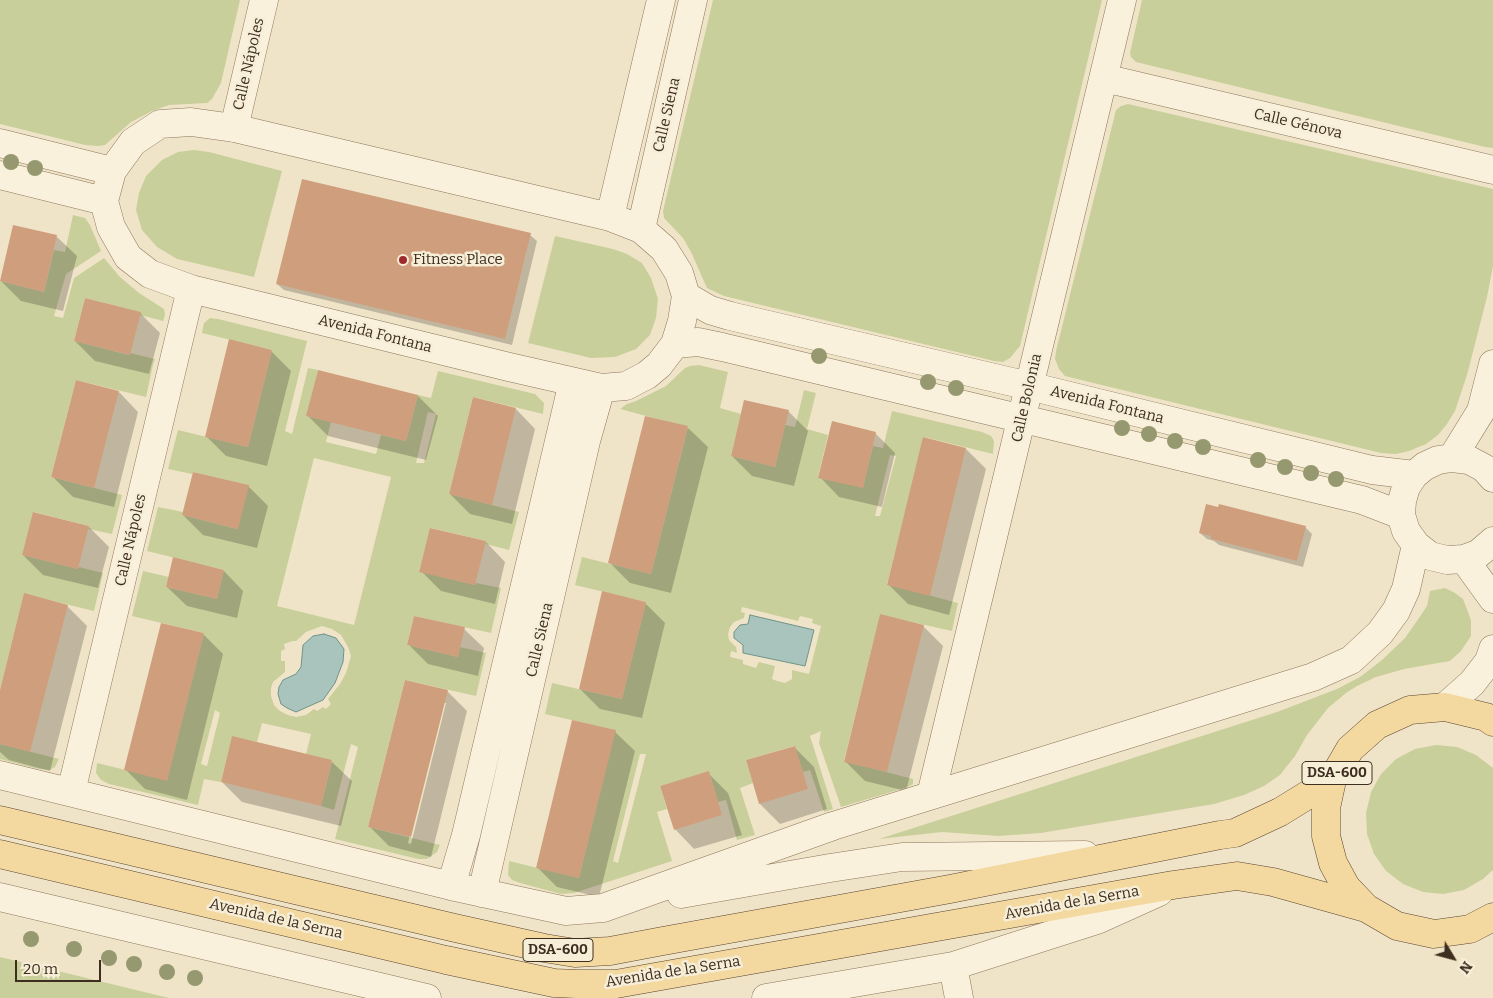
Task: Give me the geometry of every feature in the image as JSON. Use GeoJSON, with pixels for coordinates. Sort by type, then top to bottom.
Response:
{"type":"FeatureCollection","features":[{"type":"Feature","properties":{"kind":"main road","name":"DSA-600"},"geometry":{"type":"LineString","coordinates":[[1485,927],[1434,934],[1397,926],[1366,908],[1346,887],[1333,863],[1326,836],[1326,808],[1332,780],[1350,749],[1377,725],[1410,710],[1445,707],[1486,717],[1493,722]]}},
{"type":"Feature","properties":{"kind":"main road","name":"Avenida de la Serna"},"geometry":{"type":"LineString","coordinates":[[0,820],[455,928],[575,953],[619,949],[950,889],[1220,834],[1235,833],[1280,812],[1332,780]]}},
{"type":"Feature","properties":{"kind":"main road","name":"Avenida de la Serna"},"geometry":{"type":"LineString","coordinates":[[0,854],[446,960],[554,983],[577,984],[616,984],[1173,885],[1237,876],[1273,882],[1366,908]]}},
{"type":"Feature","properties":{"kind":"street","name":"Calle Nápoles"},"geometry":{"type":"LineString","coordinates":[[234,128],[264,0]]}},
{"type":"Feature","properties":{"kind":"street"},"geometry":{"type":"LineString","coordinates":[[610,217],[661,0]]}},
{"type":"Feature","properties":{"kind":"street","name":"Calle Siena"},"geometry":{"type":"LineString","coordinates":[[641,229],[693,0]]}},
{"type":"Feature","properties":{"kind":"street","name":"Calle Bolonia"},"geometry":{"type":"LineString","coordinates":[[931,796],[1122,0]]}},
{"type":"Feature","properties":{"kind":"street","name":"Calle Génova"},"geometry":{"type":"LineString","coordinates":[[1104,78],[1493,170]]}},
{"type":"Feature","properties":{"kind":"street","name":"Avenida Fontana"},"geometry":{"type":"LineString","coordinates":[[191,122],[234,128],[610,217],[641,229],[664,249],[679,273],[686,296],[682,321],[675,344],[659,365],[647,375],[626,386],[601,388],[191,289],[150,274],[128,257],[111,228],[104,201],[112,170],[133,142],[160,124],[191,122]]}},
{"type":"Feature","properties":{"kind":"street"},"geometry":{"type":"LineString","coordinates":[[0,143],[112,170]]}},
{"type":"Feature","properties":{"kind":"street"},"geometry":{"type":"LineString","coordinates":[[0,175],[104,201]]}},
{"type":"Feature","properties":{"kind":"street","name":"Calle Nápoles"},"geometry":{"type":"LineString","coordinates":[[71,792],[191,289]]}},
{"type":"Feature","properties":{"kind":"street","name":"Avenida Fontana"},"geometry":{"type":"LineString","coordinates":[[686,296],[710,310],[730,316],[1029,386],[1372,470],[1414,476]]}},
{"type":"Feature","properties":{"kind":"street"},"geometry":{"type":"LineString","coordinates":[[675,344],[698,342],[722,347],[1362,500],[1401,514]]}},
{"type":"Feature","properties":{"kind":"street"},"geometry":{"type":"LineString","coordinates":[[1452,458],[1480,411],[1493,364]]}},
{"type":"Feature","properties":{"kind":"street","name":"Calle Siena"},"geometry":{"type":"LineString","coordinates":[[451,886],[466,835],[573,382]]}},
{"type":"Feature","properties":{"kind":"street","name":"Calle Siena"},"geometry":{"type":"LineString","coordinates":[[482,893],[582,460],[601,388]]}},
{"type":"Feature","properties":{"kind":"street"},"geometry":{"type":"LineString","coordinates":[[1493,478],[1484,468],[1469,460],[1452,458],[1438,460],[1425,466],[1406,487],[1401,514],[1406,531],[1416,546],[1430,556],[1446,560],[1464,560],[1478,554],[1493,541]]}},
{"type":"Feature","properties":{"kind":"street","name":"Avenida de la Serna"},"geometry":{"type":"LineString","coordinates":[[603,908],[833,826],[1313,677],[1351,660],[1380,633],[1396,611],[1406,589],[1416,546]]}},
{"type":"Feature","properties":{"kind":"street"},"geometry":{"type":"LineString","coordinates":[[1464,560],[1493,599]]}},
{"type":"Feature","properties":{"kind":"street"},"geometry":{"type":"LineString","coordinates":[[1445,707],[1472,683],[1489,661],[1493,649]]}},
{"type":"Feature","properties":{"kind":"street","name":"Avenida de la Serna"},"geometry":{"type":"LineString","coordinates":[[0,775],[451,886],[566,911],[603,908],[902,857],[1121,855]]}},
{"type":"Feature","properties":{"kind":"street","name":"Avenida de la Serna"},"geometry":{"type":"LineString","coordinates":[[766,998],[953,966],[1097,920],[1173,885]]}},
{"type":"Feature","properties":{"kind":"street"},"geometry":{"type":"LineString","coordinates":[[0,897],[427,998]]}},
{"type":"Feature","properties":{"kind":"street"},"geometry":{"type":"LineString","coordinates":[[953,966],[958,998]]}},
{"type":"Feature","properties":{"kind":"green space"},"geometry":{"type":"Polygon","coordinates":[[[0,0],[240,0],[221,83],[212,99],[207,103],[169,105],[152,111],[131,122],[105,145],[98,146],[85,145],[0,124],[0,0]]]}},
{"type":"Feature","properties":{"kind":"green space"},"geometry":{"type":"Polygon","coordinates":[[[713,0],[1102,0],[1020,346],[1010,358],[1003,362],[994,361],[724,296],[707,288],[683,238],[664,218],[663,211],[713,0]]]}},
{"type":"Feature","properties":{"kind":"green space"},"geometry":{"type":"Polygon","coordinates":[[[1142,0],[1493,0],[1493,148],[1136,62],[1130,53],[1142,0]]]}},
{"type":"Feature","properties":{"kind":"green space"},"geometry":{"type":"Polygon","coordinates":[[[1128,104],[1493,189],[1493,266],[1487,297],[1467,375],[1455,411],[1438,435],[1426,444],[1409,451],[1396,454],[1381,453],[1065,376],[1059,369],[1055,359],[1056,351],[1116,110],[1128,104]]]}},
{"type":"Feature","properties":{"kind":"green space"},"geometry":{"type":"Polygon","coordinates":[[[194,150],[209,152],[282,171],[254,277],[177,259],[157,247],[142,230],[136,210],[139,193],[146,176],[162,160],[178,152],[194,150]]]}},
{"type":"Feature","properties":{"kind":"green space"},"geometry":{"type":"Polygon","coordinates":[[[73,215],[85,218],[101,251],[66,274],[54,316],[63,318],[74,278],[104,258],[120,277],[139,293],[164,309],[165,315],[163,321],[140,315],[140,312],[85,298],[74,341],[129,355],[130,353],[155,359],[146,397],[76,380],[51,477],[122,495],[112,534],[88,529],[89,526],[34,512],[22,555],[78,569],[79,567],[103,573],[94,611],[24,594],[0,690],[0,281],[44,292],[54,250],[65,252],[73,215]]]}},
{"type":"Feature","properties":{"kind":"green space"},"geometry":{"type":"Polygon","coordinates":[[[555,236],[613,249],[627,254],[642,263],[651,278],[658,299],[656,318],[650,335],[636,349],[615,357],[591,358],[528,343],[555,236]]]}},
{"type":"Feature","properties":{"kind":"green space"},"geometry":{"type":"Polygon","coordinates":[[[210,318],[218,319],[307,341],[285,431],[292,434],[308,368],[318,370],[307,416],[331,422],[326,442],[376,454],[381,435],[406,441],[418,395],[431,398],[438,371],[535,394],[544,403],[543,414],[473,397],[449,494],[519,512],[509,550],[486,544],[486,541],[431,528],[419,571],[475,585],[476,583],[501,588],[491,633],[414,616],[407,645],[458,657],[460,647],[486,653],[476,696],[405,680],[368,827],[440,845],[437,852],[427,859],[418,859],[335,839],[358,747],[351,744],[334,810],[321,806],[332,761],[306,754],[311,734],[262,723],[257,742],[232,737],[221,782],[204,779],[198,805],[109,784],[101,780],[96,773],[97,763],[167,780],[204,633],[132,616],[143,571],[169,577],[166,587],[217,599],[224,570],[147,551],[158,507],[183,512],[182,515],[237,529],[248,485],[193,472],[192,474],[168,469],[178,430],[248,447],[272,350],[202,333],[204,323],[210,318]],[[428,412],[416,463],[424,463],[436,414],[428,412]],[[314,458],[277,606],[354,625],[391,477],[314,458]],[[322,626],[306,632],[296,641],[284,644],[285,649],[281,651],[281,661],[285,661],[285,672],[273,682],[271,688],[274,705],[280,711],[296,717],[306,715],[314,709],[317,711],[323,707],[326,709],[331,704],[328,699],[346,673],[351,656],[341,635],[332,629],[322,626]],[[215,710],[201,764],[207,766],[220,713],[215,710]]]}},
{"type":"Feature","properties":{"kind":"green space"},"geometry":{"type":"Polygon","coordinates":[[[699,365],[728,372],[720,408],[741,414],[731,456],[775,467],[785,425],[795,427],[804,390],[816,393],[807,429],[828,435],[818,477],[863,487],[873,446],[883,448],[892,411],[982,432],[991,436],[994,441],[993,454],[924,437],[887,584],[958,603],[952,631],[880,615],[844,761],[913,779],[913,784],[841,807],[819,743],[821,731],[810,736],[833,809],[824,812],[810,770],[803,772],[794,746],[746,760],[753,783],[740,788],[755,835],[737,840],[726,800],[718,802],[709,772],[660,786],[667,809],[657,812],[672,861],[574,893],[561,894],[520,883],[512,880],[508,875],[509,861],[579,878],[615,730],[545,714],[552,683],[622,699],[646,602],[575,585],[582,557],[651,574],[688,427],[620,409],[666,386],[685,368],[699,365]],[[890,455],[875,516],[880,516],[896,456],[890,455]],[[742,607],[741,612],[745,613],[744,618],[734,622],[728,634],[729,640],[736,647],[737,653],[731,651],[730,657],[743,660],[743,664],[756,668],[759,662],[775,666],[772,679],[785,683],[792,679],[792,670],[809,674],[821,626],[812,623],[813,619],[800,616],[798,621],[742,607]],[[640,754],[613,861],[618,863],[646,754],[640,754]]]}},
{"type":"Feature","properties":{"kind":"green space"},"geometry":{"type":"Polygon","coordinates":[[[1445,588],[1463,599],[1471,620],[1471,636],[1461,651],[1450,661],[1404,669],[1376,677],[1346,693],[1328,708],[1280,775],[1264,786],[1244,795],[1214,804],[1041,833],[998,836],[942,832],[879,839],[1277,712],[1337,689],[1360,677],[1382,660],[1405,638],[1419,618],[1427,606],[1430,591],[1445,588]]]}},
{"type":"Feature","properties":{"kind":"green space"},"geometry":{"type":"Polygon","coordinates":[[[0,744],[59,759],[55,767],[50,770],[38,769],[0,759],[0,744]]]}},
{"type":"Feature","properties":{"kind":"green space"},"geometry":{"type":"Polygon","coordinates":[[[1436,745],[1457,747],[1476,755],[1493,768],[1493,870],[1483,879],[1464,890],[1443,894],[1423,892],[1403,884],[1386,871],[1374,854],[1367,834],[1366,813],[1371,792],[1381,774],[1396,759],[1415,749],[1436,745]]]}},
{"type":"Feature","properties":{"kind":"green space"},"geometry":{"type":"Polygon","coordinates":[[[0,957],[169,998],[0,998],[0,957]]]}},
{"type":"Feature","properties":{"kind":"water"},"geometry":{"type":"Polygon","coordinates":[[[750,615],[814,630],[805,666],[743,653],[743,645],[734,638],[734,632],[740,625],[748,624],[750,615]]]}},
{"type":"Feature","properties":{"kind":"water"},"geometry":{"type":"Polygon","coordinates":[[[324,634],[336,638],[344,649],[343,662],[335,683],[323,700],[296,712],[281,704],[278,694],[279,687],[283,680],[296,674],[301,667],[303,645],[313,636],[324,634]]]}},
{"type":"Feature","properties":{"kind":"building","name":"Fitness Place"},"geometry":{"type":"Polygon","coordinates":[[[302,179],[531,233],[505,339],[276,284],[302,179]]]}},
{"type":"Feature","properties":{"kind":"building"},"geometry":{"type":"Polygon","coordinates":[[[13,225],[57,235],[44,292],[0,281],[13,225]]]}},
{"type":"Feature","properties":{"kind":"building"},"geometry":{"type":"Polygon","coordinates":[[[85,298],[141,312],[130,355],[74,341],[85,298]]]}},
{"type":"Feature","properties":{"kind":"building"},"geometry":{"type":"Polygon","coordinates":[[[229,339],[272,350],[248,447],[205,437],[229,339]]]}},
{"type":"Feature","properties":{"kind":"building"},"geometry":{"type":"Polygon","coordinates":[[[318,370],[418,395],[406,441],[306,416],[318,370]]]}},
{"type":"Feature","properties":{"kind":"building"},"geometry":{"type":"Polygon","coordinates":[[[76,380],[119,391],[94,488],[51,477],[76,380]]]}},
{"type":"Feature","properties":{"kind":"building"},"geometry":{"type":"Polygon","coordinates":[[[473,397],[516,408],[492,505],[449,494],[473,397]]]}},
{"type":"Feature","properties":{"kind":"building"},"geometry":{"type":"Polygon","coordinates":[[[744,400],[789,410],[775,467],[731,456],[744,400]]]}},
{"type":"Feature","properties":{"kind":"building"},"geometry":{"type":"Polygon","coordinates":[[[645,416],[688,426],[651,574],[608,563],[645,416]]]}},
{"type":"Feature","properties":{"kind":"building"},"geometry":{"type":"Polygon","coordinates":[[[832,421],[876,432],[863,488],[818,478],[832,421]]]}},
{"type":"Feature","properties":{"kind":"building"},"geometry":{"type":"Polygon","coordinates":[[[923,437],[966,448],[930,596],[887,585],[923,437]]]}},
{"type":"Feature","properties":{"kind":"building"},"geometry":{"type":"Polygon","coordinates":[[[193,472],[249,485],[238,529],[182,515],[193,472]]]}},
{"type":"Feature","properties":{"kind":"building"},"geometry":{"type":"Polygon","coordinates":[[[1206,504],[1218,507],[1219,504],[1306,526],[1297,561],[1211,539],[1211,536],[1199,533],[1206,504]]]}},
{"type":"Feature","properties":{"kind":"building"},"geometry":{"type":"Polygon","coordinates":[[[33,512],[89,526],[78,569],[22,555],[33,512]]]}},
{"type":"Feature","properties":{"kind":"building"},"geometry":{"type":"Polygon","coordinates":[[[430,528],[486,541],[475,585],[419,572],[430,528]]]}},
{"type":"Feature","properties":{"kind":"building"},"geometry":{"type":"Polygon","coordinates":[[[173,557],[224,570],[217,599],[166,587],[173,557]]]}},
{"type":"Feature","properties":{"kind":"building"},"geometry":{"type":"Polygon","coordinates":[[[602,591],[646,602],[622,699],[579,689],[602,591]]]}},
{"type":"Feature","properties":{"kind":"building"},"geometry":{"type":"Polygon","coordinates":[[[24,593],[68,605],[30,752],[0,744],[0,690],[24,593]]]}},
{"type":"Feature","properties":{"kind":"building"},"geometry":{"type":"Polygon","coordinates":[[[880,614],[924,625],[887,772],[844,762],[880,614]]]}},
{"type":"Feature","properties":{"kind":"building"},"geometry":{"type":"Polygon","coordinates":[[[414,616],[465,627],[458,657],[407,645],[414,616]]]}},
{"type":"Feature","properties":{"kind":"building"},"geometry":{"type":"Polygon","coordinates":[[[161,623],[204,633],[167,781],[124,770],[161,623]]]}},
{"type":"Feature","properties":{"kind":"building"},"geometry":{"type":"Polygon","coordinates":[[[405,680],[448,690],[411,837],[368,827],[405,680]]]}},
{"type":"Feature","properties":{"kind":"building"},"geometry":{"type":"Polygon","coordinates":[[[572,720],[616,730],[579,878],[536,868],[572,720]]]}},
{"type":"Feature","properties":{"kind":"building"},"geometry":{"type":"Polygon","coordinates":[[[232,736],[332,760],[321,806],[221,782],[232,736]]]}},
{"type":"Feature","properties":{"kind":"building"},"geometry":{"type":"Polygon","coordinates":[[[795,746],[808,789],[759,804],[746,760],[795,746]]]}},
{"type":"Feature","properties":{"kind":"building"},"geometry":{"type":"Polygon","coordinates":[[[709,771],[722,815],[674,830],[660,786],[709,771]]]}},
{"type":"Feature","properties":{"kind":"place","name":"Fitness Place"},"geometry":{"type":"Point","coordinates":[403,260]}}]}
